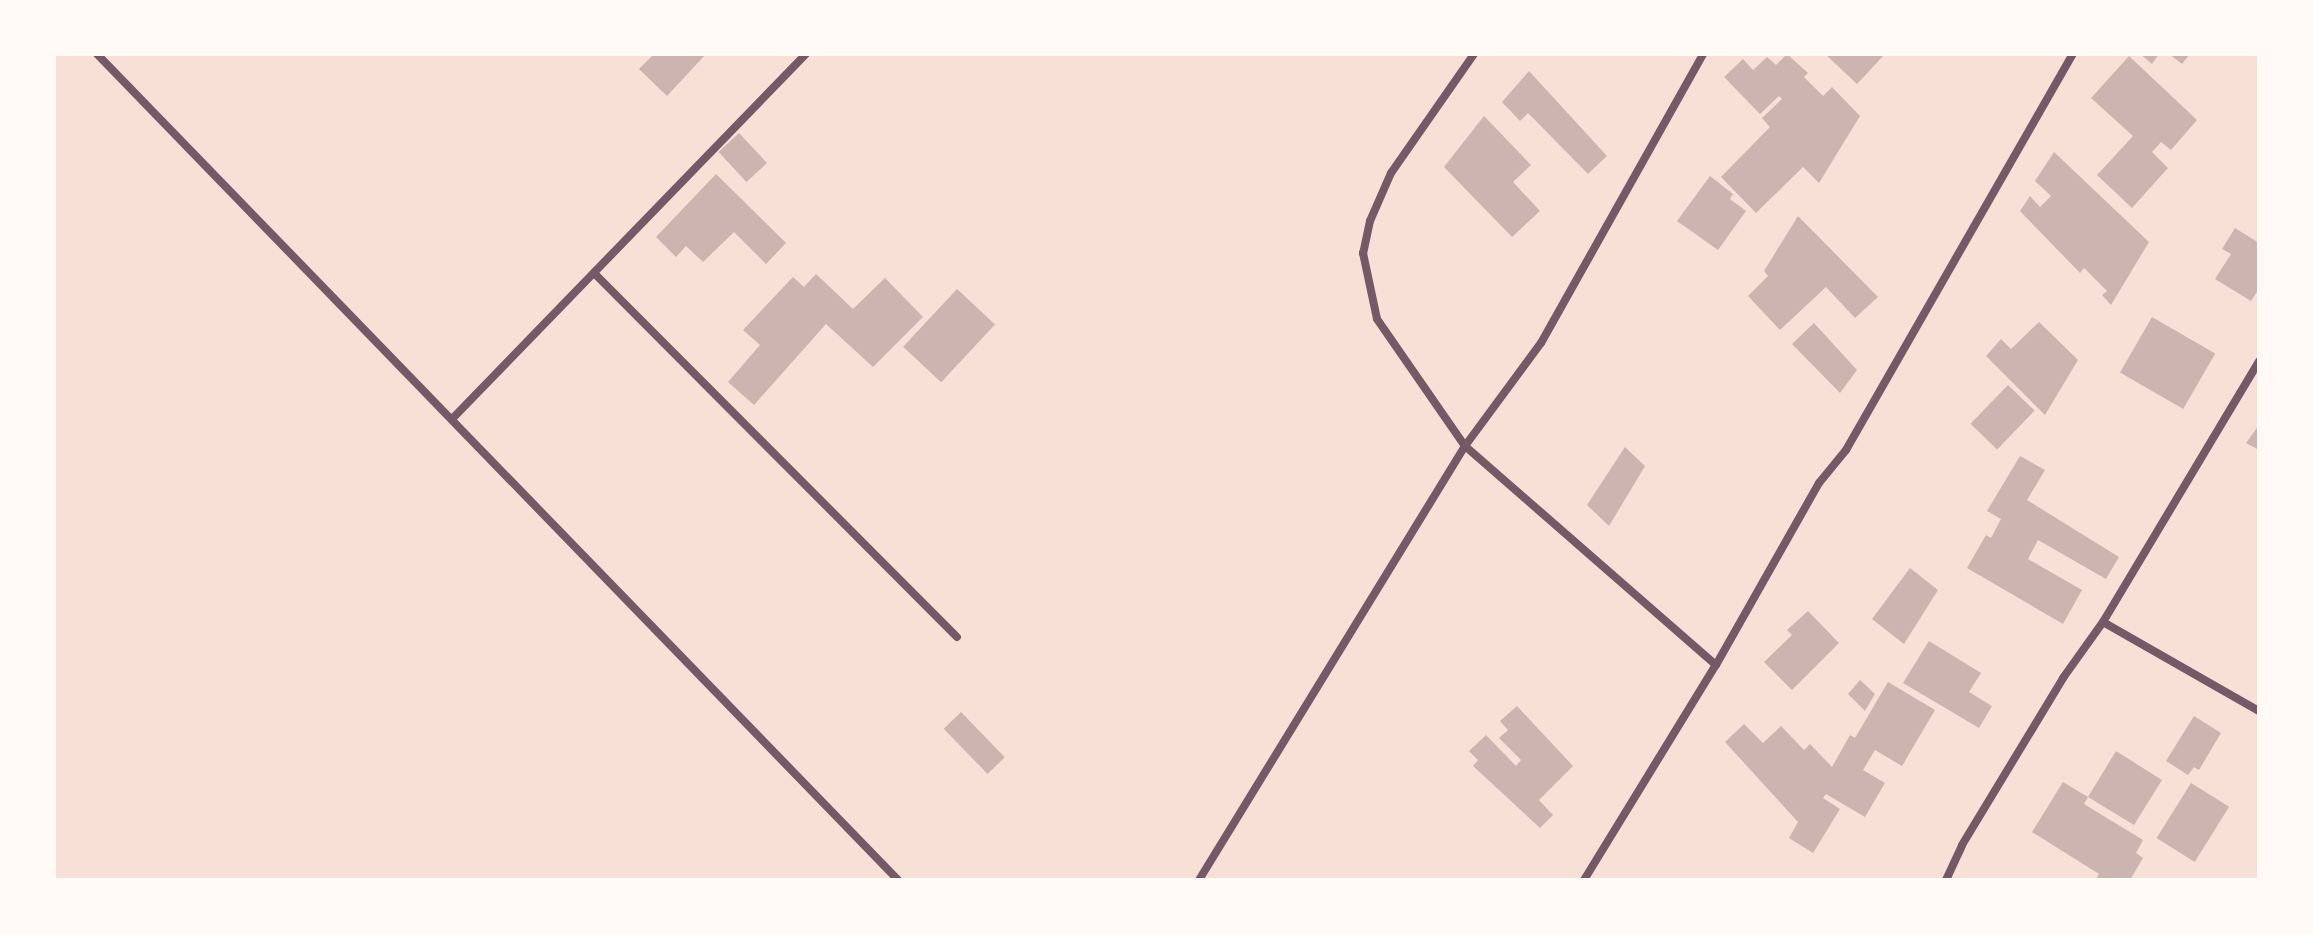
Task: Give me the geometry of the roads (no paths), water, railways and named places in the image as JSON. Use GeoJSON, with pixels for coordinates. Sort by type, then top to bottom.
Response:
{"type":"FeatureCollection","features":[{"type":"Feature","properties":{"kind":"street"},"geometry":{"type":"LineString","coordinates":[[97,54],[898,880]]}},
{"type":"Feature","properties":{"kind":"street"},"geometry":{"type":"LineString","coordinates":[[452,419],[806,54]]}},
{"type":"Feature","properties":{"kind":"street"},"geometry":{"type":"LineString","coordinates":[[1474,54],[1391,173],[1370,221],[1363,253],[1377,319],[1465,446],[1716,665]]}},
{"type":"Feature","properties":{"kind":"street"},"geometry":{"type":"LineString","coordinates":[[1199,880],[1465,446],[1541,343],[1703,54]]}},
{"type":"Feature","properties":{"kind":"street"},"geometry":{"type":"LineString","coordinates":[[1584,880],[1716,665],[1819,483],[1846,450],[2073,54]]}},
{"type":"Feature","properties":{"kind":"street"},"geometry":{"type":"LineString","coordinates":[[594,273],[957,637]]}},
{"type":"Feature","properties":{"kind":"street"},"geometry":{"type":"LineString","coordinates":[[1946,880],[1962,845],[2063,678],[2103,622],[2259,361]]}},
{"type":"Feature","properties":{"kind":"street"},"geometry":{"type":"LineString","coordinates":[[2103,622],[2259,711]]}}]}
